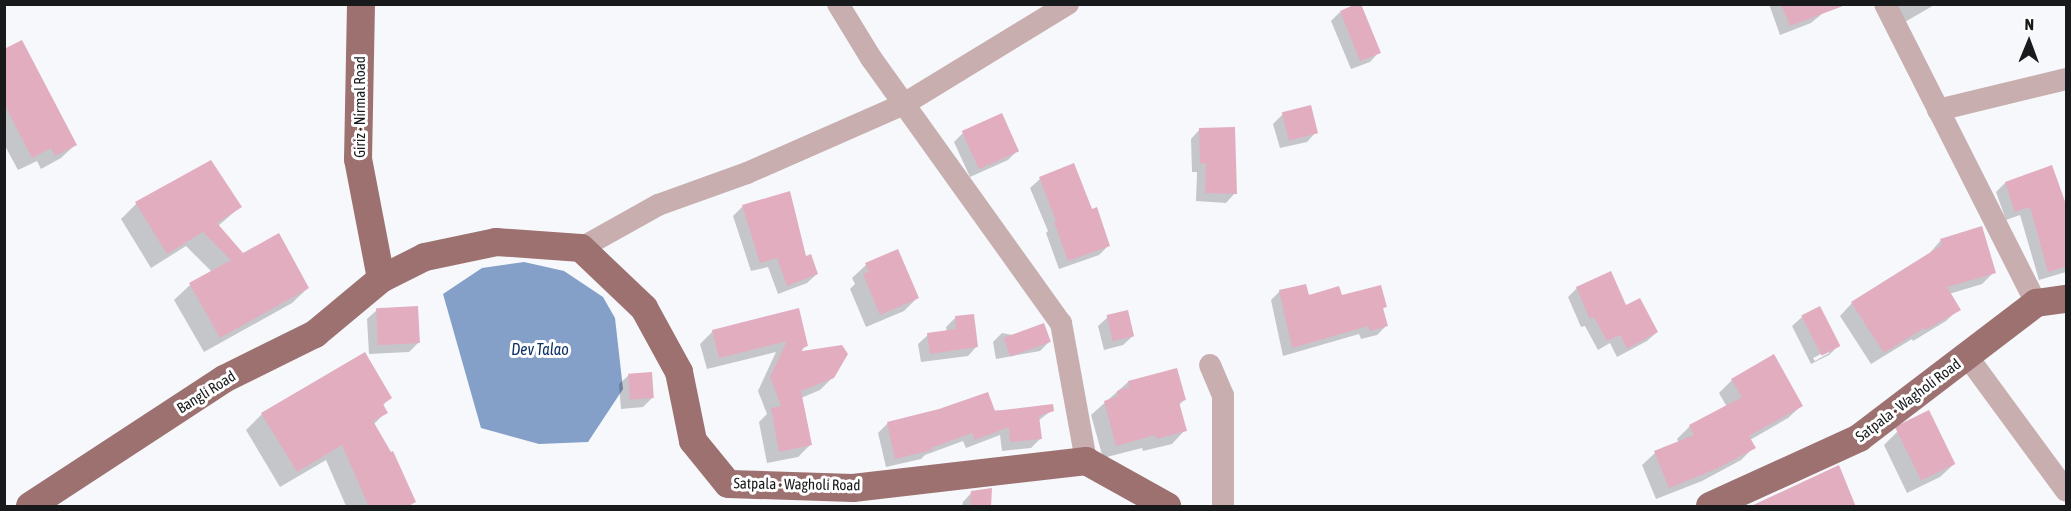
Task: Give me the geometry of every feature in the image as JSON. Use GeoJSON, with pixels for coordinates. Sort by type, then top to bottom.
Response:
{"type":"FeatureCollection","features":[{"type":"Feature","properties":{"kind":"main road","name":"Giriz - Nirmal Road"},"geometry":{"type":"LineString","coordinates":[[361,4],[358,159],[381,279]]}},
{"type":"Feature","properties":{"kind":"main road"},"geometry":{"type":"LineString","coordinates":[[381,279],[425,257],[496,242],[581,248]]}},
{"type":"Feature","properties":{"kind":"main road","name":"Satpala - Wagholi Road"},"geometry":{"type":"LineString","coordinates":[[581,248],[644,308],[679,372],[693,441],[728,484],[853,488],[1086,461]]}},
{"type":"Feature","properties":{"kind":"main road","name":"Bangli Road"},"geometry":{"type":"LineString","coordinates":[[30,507],[224,379],[315,334],[381,279]]}},
{"type":"Feature","properties":{"kind":"main road"},"geometry":{"type":"LineString","coordinates":[[2036,303],[2067,299]]}},
{"type":"Feature","properties":{"kind":"main road","name":"Satpala - Wagholi Road"},"geometry":{"type":"LineString","coordinates":[[1710,507],[1859,438],[2036,303]]}},
{"type":"Feature","properties":{"kind":"main road"},"geometry":{"type":"LineString","coordinates":[[1086,461],[1167,507]]}},
{"type":"Feature","properties":{"kind":"street"},"geometry":{"type":"LineString","coordinates":[[838,4],[904,104],[1061,323],[1086,461]]}},
{"type":"Feature","properties":{"kind":"street"},"geometry":{"type":"LineString","coordinates":[[581,248],[658,205],[747,173],[904,104],[1068,4]]}},
{"type":"Feature","properties":{"kind":"street"},"geometry":{"type":"LineString","coordinates":[[1885,4],[2036,303]]}},
{"type":"Feature","properties":{"kind":"street"},"geometry":{"type":"LineString","coordinates":[[1938,110],[2067,79]]}},
{"type":"Feature","properties":{"kind":"street"},"geometry":{"type":"LineString","coordinates":[[1967,356],[2067,491]]}},
{"type":"Feature","properties":{"kind":"street"},"geometry":{"type":"LineString","coordinates":[[1210,365],[1223,395],[1223,507]]}},
{"type":"Feature","properties":{"kind":"water","name":"Dev Talao"},"geometry":{"type":"Polygon","coordinates":[[[524,262],[564,271],[603,297],[615,318],[623,389],[588,442],[539,444],[481,428],[443,294],[482,268],[524,262]]]}},
{"type":"Feature","properties":{"kind":"building"},"geometry":{"type":"Polygon","coordinates":[[[1361,4],[1381,53],[1360,61],[1340,11],[1361,4]]]}},
{"type":"Feature","properties":{"kind":"building"},"geometry":{"type":"Polygon","coordinates":[[[1781,4],[1843,4],[1843,6],[1790,26],[1781,4]]]}},
{"type":"Feature","properties":{"kind":"building"},"geometry":{"type":"Polygon","coordinates":[[[22,40],[77,145],[55,156],[51,148],[32,158],[4,104],[4,49],[22,40]]]}},
{"type":"Feature","properties":{"kind":"building"},"geometry":{"type":"Polygon","coordinates":[[[1311,105],[1318,133],[1289,140],[1282,112],[1311,105]]]}},
{"type":"Feature","properties":{"kind":"building"},"geometry":{"type":"Polygon","coordinates":[[[1002,113],[1019,151],[979,169],[962,131],[1002,113]]]}},
{"type":"Feature","properties":{"kind":"building"},"geometry":{"type":"Polygon","coordinates":[[[1235,127],[1237,194],[1205,193],[1206,163],[1200,164],[1199,128],[1235,127]]]}},
{"type":"Feature","properties":{"kind":"building"},"geometry":{"type":"Polygon","coordinates":[[[211,160],[242,207],[217,223],[243,253],[279,233],[309,288],[220,338],[189,283],[231,260],[203,232],[167,254],[135,202],[211,160]]]}},
{"type":"Feature","properties":{"kind":"building"},"geometry":{"type":"Polygon","coordinates":[[[1074,163],[1092,209],[1097,207],[1110,246],[1068,261],[1039,177],[1074,163]]]}},
{"type":"Feature","properties":{"kind":"building"},"geometry":{"type":"Polygon","coordinates":[[[2052,165],[2067,207],[2067,266],[2048,272],[2030,207],[2015,212],[2005,182],[2052,165]]]}},
{"type":"Feature","properties":{"kind":"building"},"geometry":{"type":"Polygon","coordinates":[[[790,191],[806,256],[811,254],[818,274],[787,286],[777,258],[760,263],[742,205],[790,191]]]}},
{"type":"Feature","properties":{"kind":"building"},"geometry":{"type":"Polygon","coordinates":[[[1982,226],[1996,273],[1947,287],[1961,310],[1926,330],[1924,328],[1884,353],[1851,302],[1942,245],[1940,239],[1982,226]]]}},
{"type":"Feature","properties":{"kind":"building"},"geometry":{"type":"Polygon","coordinates":[[[898,249],[919,298],[880,315],[863,274],[869,272],[865,263],[898,249]]]}},
{"type":"Feature","properties":{"kind":"building"},"geometry":{"type":"Polygon","coordinates":[[[1611,271],[1626,305],[1640,298],[1658,332],[1627,349],[1620,335],[1607,341],[1594,317],[1590,319],[1576,287],[1611,271]]]}},
{"type":"Feature","properties":{"kind":"building"},"geometry":{"type":"Polygon","coordinates":[[[1306,284],[1309,295],[1339,286],[1342,295],[1381,285],[1387,307],[1383,308],[1388,326],[1370,331],[1368,326],[1292,348],[1279,290],[1306,284]]]}},
{"type":"Feature","properties":{"kind":"building"},"geometry":{"type":"Polygon","coordinates":[[[418,306],[420,343],[378,345],[376,308],[418,306]]]}},
{"type":"Feature","properties":{"kind":"building"},"geometry":{"type":"Polygon","coordinates":[[[1820,306],[1840,346],[1822,356],[1801,316],[1820,306]]]}},
{"type":"Feature","properties":{"kind":"building"},"geometry":{"type":"Polygon","coordinates":[[[799,308],[808,346],[802,348],[802,351],[842,345],[848,354],[834,378],[801,391],[812,445],[779,452],[771,408],[781,406],[770,377],[787,341],[719,358],[712,330],[799,308]]]}},
{"type":"Feature","properties":{"kind":"building"},"geometry":{"type":"Polygon","coordinates":[[[1128,310],[1134,336],[1113,341],[1107,315],[1128,310]]]}},
{"type":"Feature","properties":{"kind":"building"},"geometry":{"type":"Polygon","coordinates":[[[974,314],[978,347],[930,354],[927,333],[956,329],[955,316],[974,314]]]}},
{"type":"Feature","properties":{"kind":"building"},"geometry":{"type":"Polygon","coordinates":[[[1044,323],[1051,342],[1010,357],[1004,338],[1044,323]]]}},
{"type":"Feature","properties":{"kind":"building"},"geometry":{"type":"Polygon","coordinates":[[[365,352],[392,398],[383,404],[388,413],[373,421],[391,452],[393,451],[416,502],[406,507],[369,507],[342,445],[297,472],[261,413],[365,352]]]}},
{"type":"Feature","properties":{"kind":"building"},"geometry":{"type":"Polygon","coordinates":[[[1774,354],[1803,406],[1749,436],[1756,448],[1716,469],[1669,488],[1654,451],[1694,435],[1689,425],[1742,397],[1731,379],[1774,354]]]}},
{"type":"Feature","properties":{"kind":"building"},"geometry":{"type":"Polygon","coordinates":[[[1177,368],[1186,400],[1179,402],[1187,431],[1156,439],[1155,435],[1116,446],[1104,401],[1118,396],[1117,391],[1129,387],[1128,381],[1177,368]]]}},
{"type":"Feature","properties":{"kind":"building"},"geometry":{"type":"Polygon","coordinates":[[[652,372],[654,398],[630,400],[628,374],[652,372]]]}},
{"type":"Feature","properties":{"kind":"building"},"geometry":{"type":"Polygon","coordinates":[[[988,392],[995,411],[1053,404],[1054,411],[1039,416],[1042,439],[1010,442],[1009,427],[975,440],[972,433],[931,448],[932,450],[895,459],[887,422],[939,409],[988,392]]]}},
{"type":"Feature","properties":{"kind":"building"},"geometry":{"type":"Polygon","coordinates":[[[1929,410],[1955,464],[1921,481],[1895,427],[1929,410]]]}},
{"type":"Feature","properties":{"kind":"building"},"geometry":{"type":"Polygon","coordinates":[[[1839,465],[1856,507],[1749,507],[1839,465]]]}},
{"type":"Feature","properties":{"kind":"building"},"geometry":{"type":"Polygon","coordinates":[[[992,488],[991,507],[970,507],[971,491],[992,488]]]}}]}
